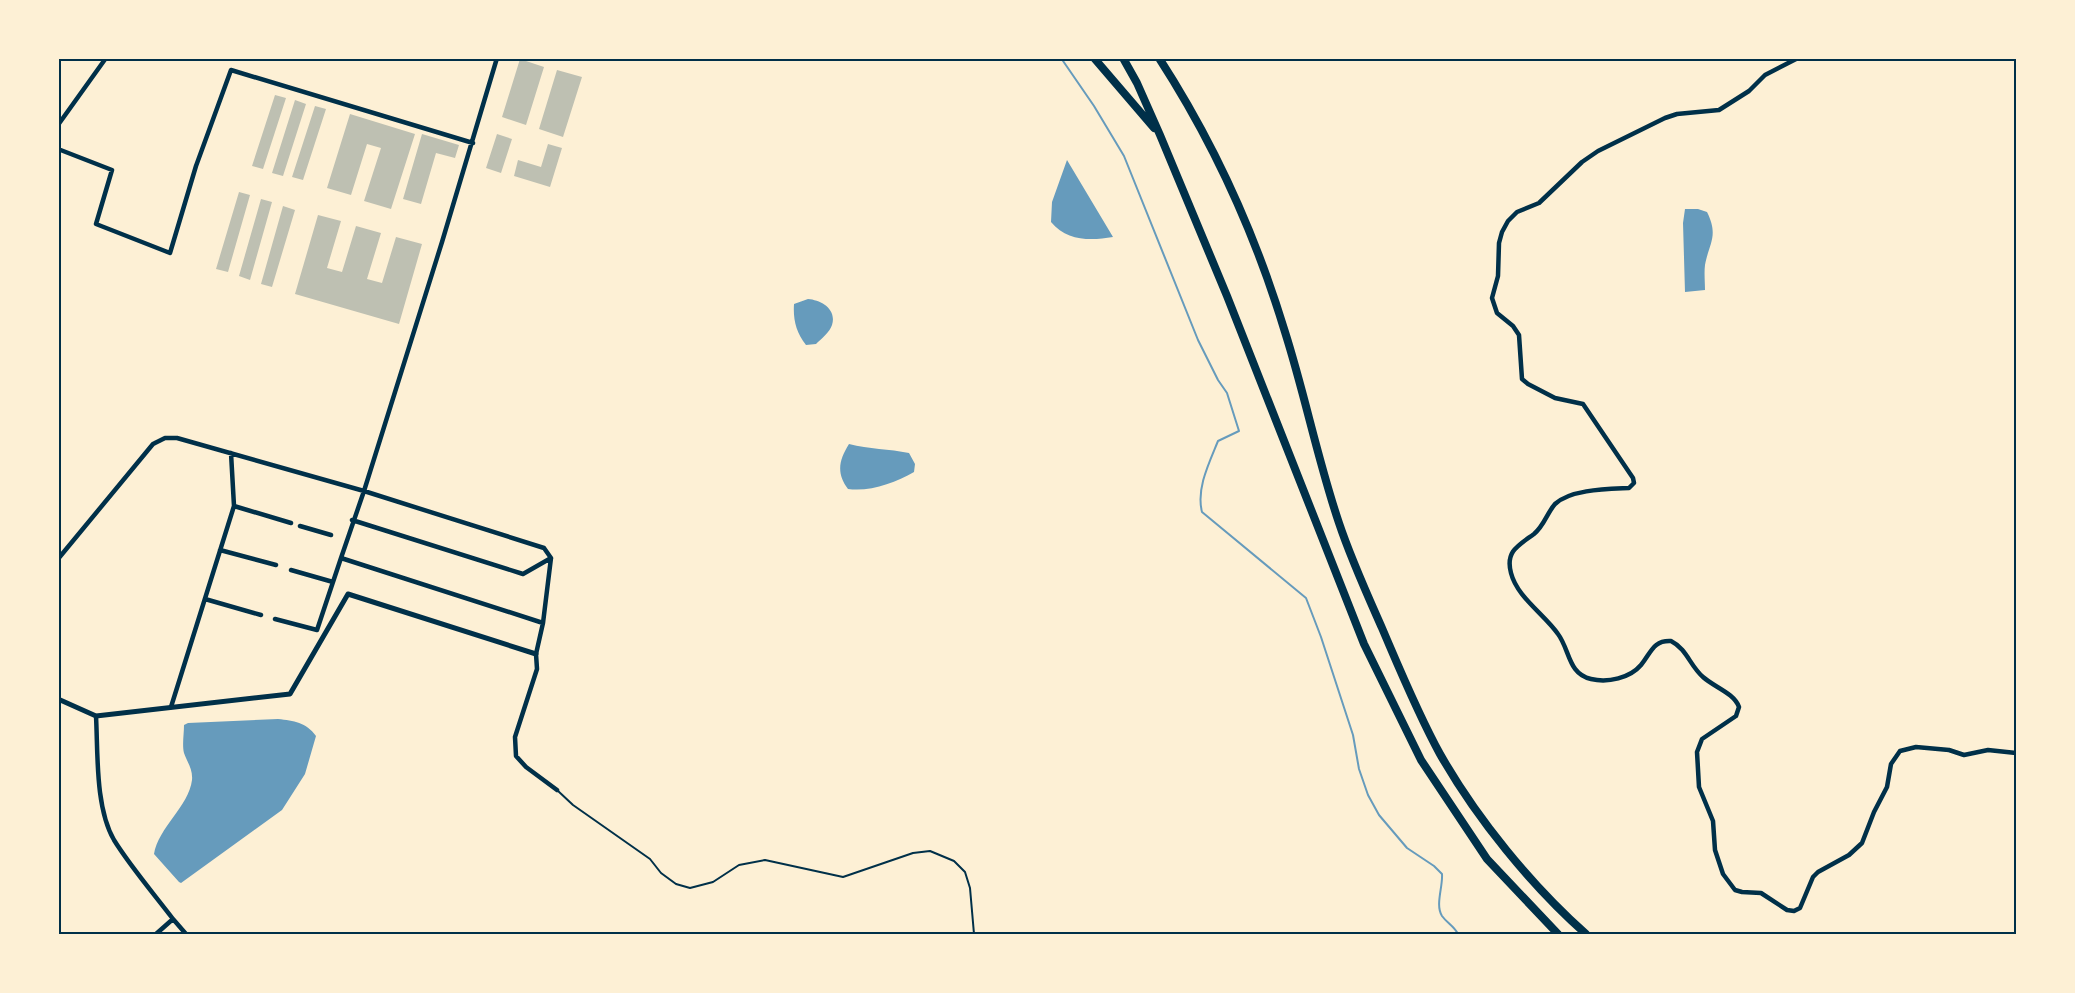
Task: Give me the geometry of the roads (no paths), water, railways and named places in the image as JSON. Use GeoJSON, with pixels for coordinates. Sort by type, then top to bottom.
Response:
{"type":"FeatureCollection","features":[{"type":"Feature","properties":{"kind":"highway"},"geometry":{"type":"LineString","coordinates":[[1094,58],[1160,135]]}},
{"type":"Feature","properties":{"kind":"highway"},"geometry":{"type":"LineString","coordinates":[[1123,58],[1160,135],[1231,307],[1364,644],[1421,760],[1487,859],[1558,934]]}},
{"type":"Feature","properties":{"kind":"highway"},"geometry":{"type":"LineString","coordinates":[[1159,58],[1209,144],[1250,235],[1285,330],[1338,522],[1398,667],[1440,754],[1516,862],[1557,908],[1586,934]]}},
{"type":"Feature","properties":{"kind":"street"},"geometry":{"type":"LineString","coordinates":[[58,125],[106,58]]}},
{"type":"Feature","properties":{"kind":"street"},"geometry":{"type":"LineString","coordinates":[[275,619],[316,630],[352,520],[364,491],[473,143],[497,58]]}},
{"type":"Feature","properties":{"kind":"street"},"geometry":{"type":"LineString","coordinates":[[1798,58],[1765,75],[1749,91],[1719,110],[1677,114],[1665,118],[1598,151],[1582,162],[1539,203],[1517,212],[1506,225],[1498,243],[1499,270],[1493,303],[1497,313],[1513,326],[1519,335],[1522,379],[1555,398],[1583,404],[1633,478],[1634,483],[1631,488],[1579,494],[1559,501],[1538,530],[1515,546],[1510,558],[1511,573],[1519,588],[1559,635],[1570,663],[1584,676],[1598,680],[1625,677],[1638,668],[1656,644],[1671,641],[1687,654],[1693,667],[1703,678],[1734,698],[1739,707],[1736,717],[1708,735],[1699,745],[1697,772],[1699,787],[1713,821],[1715,850],[1728,882],[1738,891],[1761,893],[1787,910],[1794,911],[1800,908],[1813,877],[1818,872],[1849,855],[1862,843],[1887,787],[1891,764],[1900,751],[1916,747],[1949,750],[1964,755],[1988,750],[2016,753]]}},
{"type":"Feature","properties":{"kind":"street"},"geometry":{"type":"LineString","coordinates":[[58,149],[111,170],[96,224],[170,253],[196,166],[231,70],[473,143]]}},
{"type":"Feature","properties":{"kind":"street"},"geometry":{"type":"LineString","coordinates":[[58,559],[153,444],[165,438],[177,438],[364,491],[544,548],[551,558],[543,622],[536,654],[537,669],[515,737],[516,756],[526,767],[557,790]]}},
{"type":"Feature","properties":{"kind":"street"},"geometry":{"type":"LineString","coordinates":[[171,707],[234,506],[231,453]]}},
{"type":"Feature","properties":{"kind":"street"},"geometry":{"type":"LineString","coordinates":[[234,506],[291,523]]}},
{"type":"Feature","properties":{"kind":"street"},"geometry":{"type":"LineString","coordinates":[[352,520],[523,574],[551,558]]}},
{"type":"Feature","properties":{"kind":"street"},"geometry":{"type":"LineString","coordinates":[[300,526],[331,535]]}},
{"type":"Feature","properties":{"kind":"street"},"geometry":{"type":"LineString","coordinates":[[339,537],[346,539]]}},
{"type":"Feature","properties":{"kind":"street"},"geometry":{"type":"LineString","coordinates":[[220,550],[276,565]]}},
{"type":"Feature","properties":{"kind":"street"},"geometry":{"type":"LineString","coordinates":[[341,558],[543,622]]}},
{"type":"Feature","properties":{"kind":"street"},"geometry":{"type":"LineString","coordinates":[[291,570],[333,582]]}},
{"type":"Feature","properties":{"kind":"street"},"geometry":{"type":"LineString","coordinates":[[58,699],[96,716],[290,694],[348,594],[536,654]]}},
{"type":"Feature","properties":{"kind":"street"},"geometry":{"type":"LineString","coordinates":[[205,599],[261,615]]}},
{"type":"Feature","properties":{"kind":"street"},"geometry":{"type":"LineString","coordinates":[[96,716],[101,796],[113,839],[186,934]]}},
{"type":"Feature","properties":{"kind":"street"},"geometry":{"type":"LineString","coordinates":[[156,934],[173,919]]}},
{"type":"Feature","properties":{"kind":"lane"},"geometry":{"type":"LineString","coordinates":[[557,790],[573,805],[651,859],[670,882],[690,888],[712,882],[740,865],[754,861],[765,860],[843,877],[913,854],[930,851],[954,861],[965,872],[970,888],[974,934]]}},
{"type":"Feature","properties":{"kind":"water"},"geometry":{"type":"Polygon","coordinates":[[[1067,160],[1113,237],[1079,238],[1064,233],[1051,222],[1052,202],[1067,160]]]}},
{"type":"Feature","properties":{"kind":"water"},"geometry":{"type":"Polygon","coordinates":[[[1685,209],[1707,212],[1711,220],[1713,234],[1705,265],[1705,290],[1685,292],[1683,223],[1685,209]]]}},
{"type":"Feature","properties":{"kind":"water"},"geometry":{"type":"Polygon","coordinates":[[[808,299],[827,306],[833,319],[831,328],[823,338],[816,344],[806,345],[796,326],[794,304],[808,299]]]}},
{"type":"Feature","properties":{"kind":"water"},"geometry":{"type":"Polygon","coordinates":[[[849,444],[909,453],[915,464],[914,472],[882,486],[848,489],[840,472],[840,466],[849,444]]]}},
{"type":"Feature","properties":{"kind":"water"},"geometry":{"type":"Polygon","coordinates":[[[278,719],[304,725],[316,736],[305,774],[282,810],[181,883],[179,882],[154,854],[161,835],[190,790],[191,769],[183,750],[184,725],[278,719]]]}},
{"type":"Feature","properties":{"kind":"waterway"},"geometry":{"type":"LineString","coordinates":[[1061,58],[1094,106],[1124,156],[1198,340],[1227,393],[1239,431],[1218,441],[1202,485],[1202,512],[1306,598],[1353,735],[1359,769],[1368,795],[1379,815],[1407,848],[1442,874],[1440,912],[1458,934]]}}]}
